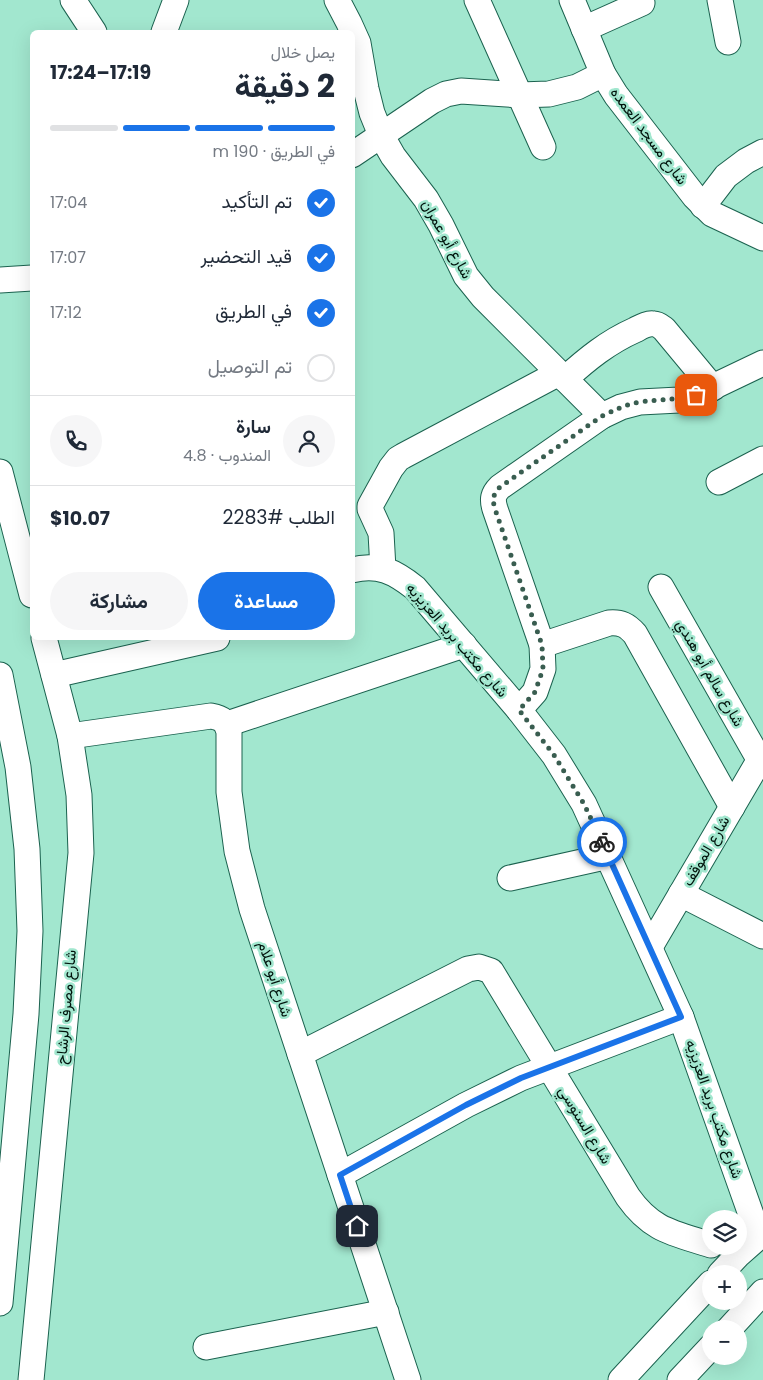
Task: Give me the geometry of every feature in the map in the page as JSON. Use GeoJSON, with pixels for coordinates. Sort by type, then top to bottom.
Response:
{"type":"FeatureCollection","features":[{"type":"Feature","properties":{"kind":"street"},"geometry":{"type":"LineString","coordinates":[[73,0],[93,30]]}},
{"type":"Feature","properties":{"kind":"street"},"geometry":{"type":"LineString","coordinates":[[165,30],[176,0]]}},
{"type":"Feature","properties":{"kind":"street","name":"شارع أبو عمران"},"geometry":{"type":"LineString","coordinates":[[336,0],[352,30]]}},
{"type":"Feature","properties":{"kind":"street"},"geometry":{"type":"LineString","coordinates":[[477,0],[543,147]]}},
{"type":"Feature","properties":{"kind":"street","name":"شارع مسجد العمده"},"geometry":{"type":"LineString","coordinates":[[572,0],[603,74],[616,95],[703,206],[723,220],[763,238]]}},
{"type":"Feature","properties":{"kind":"street"},"geometry":{"type":"LineString","coordinates":[[720,0],[728,42]]}},
{"type":"Feature","properties":{"kind":"street"},"geometry":{"type":"LineString","coordinates":[[584,29],[642,3]]}},
{"type":"Feature","properties":{"kind":"street","name":"شارع أبو عمران"},"geometry":{"type":"LineString","coordinates":[[355,36],[372,112],[381,135],[442,225],[466,276],[482,297],[602,416]]}},
{"type":"Feature","properties":{"kind":"street"},"geometry":{"type":"LineString","coordinates":[[355,153],[432,100],[446,94],[460,91],[549,94],[577,87],[603,74]]}},
{"type":"Feature","properties":{"kind":"street"},"geometry":{"type":"LineString","coordinates":[[703,206],[726,176],[746,161],[763,152]]}},
{"type":"Feature","properties":{"kind":"street"},"geometry":{"type":"LineString","coordinates":[[0,280],[30,278]]}},
{"type":"Feature","properties":{"kind":"street"},"geometry":{"type":"LineString","coordinates":[[383,569],[381,533],[370,506],[394,463],[404,456],[562,376],[583,363],[601,348],[622,336],[651,323],[658,324],[713,388]]}},
{"type":"Feature","properties":{"kind":"street"},"geometry":{"type":"LineString","coordinates":[[519,710],[535,692],[543,669],[542,645],[492,501],[494,493],[602,416],[640,402],[679,400],[696,395],[763,363]]}},
{"type":"Feature","properties":{"kind":"street"},"geometry":{"type":"LineString","coordinates":[[718,482],[763,459]]}},
{"type":"Feature","properties":{"kind":"street"},"geometry":{"type":"LineString","coordinates":[[0,472],[30,587]]}},
{"type":"Feature","properties":{"kind":"street","name":"شارع مكتب بريد العزيزيه"},"geometry":{"type":"LineString","coordinates":[[355,569],[364,567],[383,569],[400,576],[415,588],[519,710],[554,755],[584,804],[681,1017],[761,1235]]}},
{"type":"Feature","properties":{"kind":"street","name":"شارع سالم أبو هندي"},"geometry":{"type":"LineString","coordinates":[[661,587],[761,757]]}},
{"type":"Feature","properties":{"kind":"street"},"geometry":{"type":"LineString","coordinates":[[542,645],[609,623],[619,622],[628,626],[635,634],[732,807]]}},
{"type":"Feature","properties":{"kind":"street","name":"شارع مصرف الرشاح"},"geometry":{"type":"LineString","coordinates":[[31,1380],[80,854],[79,794],[70,736],[45,640]]}},
{"type":"Feature","properties":{"kind":"street"},"geometry":{"type":"LineString","coordinates":[[54,676],[208,640]]}},
{"type":"Feature","properties":{"kind":"street"},"geometry":{"type":"LineString","coordinates":[[70,736],[211,716],[220,718],[227,724],[464,645]]}},
{"type":"Feature","properties":{"kind":"street"},"geometry":{"type":"LineString","coordinates":[[0,675],[18,767],[27,849],[30,932],[23,1047],[0,1303]]}},
{"type":"Feature","properties":{"kind":"street","name":"شارع أبو علام"},"geometry":{"type":"LineString","coordinates":[[227,724],[229,732],[229,792],[237,851],[252,909],[408,1380]]}},
{"type":"Feature","properties":{"kind":"street","name":"شارع الموقف"},"geometry":{"type":"LineString","coordinates":[[650,947],[761,757]]}},
{"type":"Feature","properties":{"kind":"street"},"geometry":{"type":"LineString","coordinates":[[510,878],[609,856]]}},
{"type":"Feature","properties":{"kind":"street"},"geometry":{"type":"LineString","coordinates":[[681,894],[763,936]]}},
{"type":"Feature","properties":{"kind":"street","name":"شارع السنوسي"},"geometry":{"type":"LineString","coordinates":[[300,1054],[468,969],[480,967],[491,971],[639,1212],[653,1224],[670,1232],[702,1242]]}},
{"type":"Feature","properties":{"kind":"street"},"geometry":{"type":"LineString","coordinates":[[340,1175],[473,1101],[521,1078],[681,1017]]}},
{"type":"Feature","properties":{"kind":"street"},"geometry":{"type":"LineString","coordinates":[[23,1047],[62,1054]]}},
{"type":"Feature","properties":{"kind":"street"},"geometry":{"type":"LineString","coordinates":[[747,1247],[761,1235]]}},
{"type":"Feature","properties":{"kind":"street"},"geometry":{"type":"LineString","coordinates":[[729,1265],[738,1255]]}},
{"type":"Feature","properties":{"kind":"street"},"geometry":{"type":"LineString","coordinates":[[737,1320],[763,1292]]}},
{"type":"Feature","properties":{"kind":"street"},"geometry":{"type":"LineString","coordinates":[[621,1380],[702,1294]]}},
{"type":"Feature","properties":{"kind":"street"},"geometry":{"type":"LineString","coordinates":[[206,1347],[386,1312]]}},
{"type":"Feature","properties":{"kind":"street"},"geometry":{"type":"LineString","coordinates":[[680,1380],[702,1357]]}},
{"type":"Feature","properties":{"kind":"way so far"},"geometry":{"type":"LineString","coordinates":[[602,842],[584,804],[554,755],[519,710],[535,692],[543,669],[542,645],[492,501],[494,493],[500,487],[602,416],[621,407],[640,402],[679,400],[696,395]]}},
{"type":"Feature","properties":{"kind":"route"},"geometry":{"type":"LineString","coordinates":[[357,1226],[340,1175],[466,1105],[521,1078],[681,1017],[602,842]]}}]}
